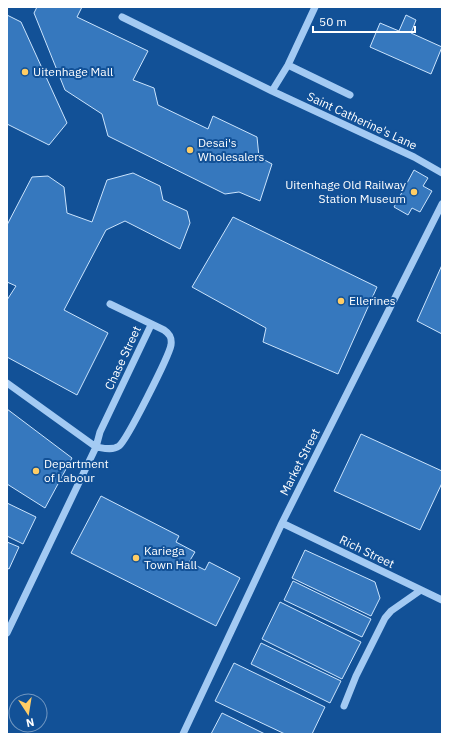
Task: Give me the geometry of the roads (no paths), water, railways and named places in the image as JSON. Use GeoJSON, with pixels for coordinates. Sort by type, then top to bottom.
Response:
{"type":"FeatureCollection","features":[{"type":"Feature","properties":{"kind":"street"},"geometry":{"type":"LineString","coordinates":[[272,92],[288,65],[315,7]]}},
{"type":"Feature","properties":{"kind":"street","name":"Saint Catherine's Lane"},"geometry":{"type":"LineString","coordinates":[[122,17],[272,92],[414,157],[442,173]]}},
{"type":"Feature","properties":{"kind":"street"},"geometry":{"type":"LineString","coordinates":[[288,65],[350,95]]}},
{"type":"Feature","properties":{"kind":"street","name":"Market Street"},"geometry":{"type":"LineString","coordinates":[[183,734],[282,522],[442,204]]}},
{"type":"Feature","properties":{"kind":"street"},"geometry":{"type":"LineString","coordinates":[[110,304],[151,325]]}},
{"type":"Feature","properties":{"kind":"street","name":"Chase Street"},"geometry":{"type":"LineString","coordinates":[[7,632],[96,447],[100,432],[151,325],[169,333],[171,340],[170,349],[152,388],[123,442],[113,448],[96,447]]}},
{"type":"Feature","properties":{"kind":"street"},"geometry":{"type":"LineString","coordinates":[[7,382],[96,447]]}},
{"type":"Feature","properties":{"kind":"street","name":"Rich Street"},"geometry":{"type":"LineString","coordinates":[[282,522],[442,600]]}},
{"type":"Feature","properties":{"kind":"street"},"geometry":{"type":"LineString","coordinates":[[344,706],[356,676],[385,618],[391,611],[421,590]]}},
{"type":"Feature","properties":{"kind":"place","name":"Uitenhage Mall"},"geometry":{"type":"Point","coordinates":[25,72]}},
{"type":"Feature","properties":{"kind":"place","name":"Desai's Wholesalers"},"geometry":{"type":"Point","coordinates":[190,150]}},
{"type":"Feature","properties":{"kind":"place","name":"Uitenhage Old Railway Station Museum"},"geometry":{"type":"Point","coordinates":[414,192]}},
{"type":"Feature","properties":{"kind":"place","name":"Ellerines"},"geometry":{"type":"Point","coordinates":[341,301]}},
{"type":"Feature","properties":{"kind":"place","name":"Department of Labour"},"geometry":{"type":"Point","coordinates":[36,471]}},
{"type":"Feature","properties":{"kind":"place","name":"Kariega Town Hall"},"geometry":{"type":"Point","coordinates":[136,558]}}]}
